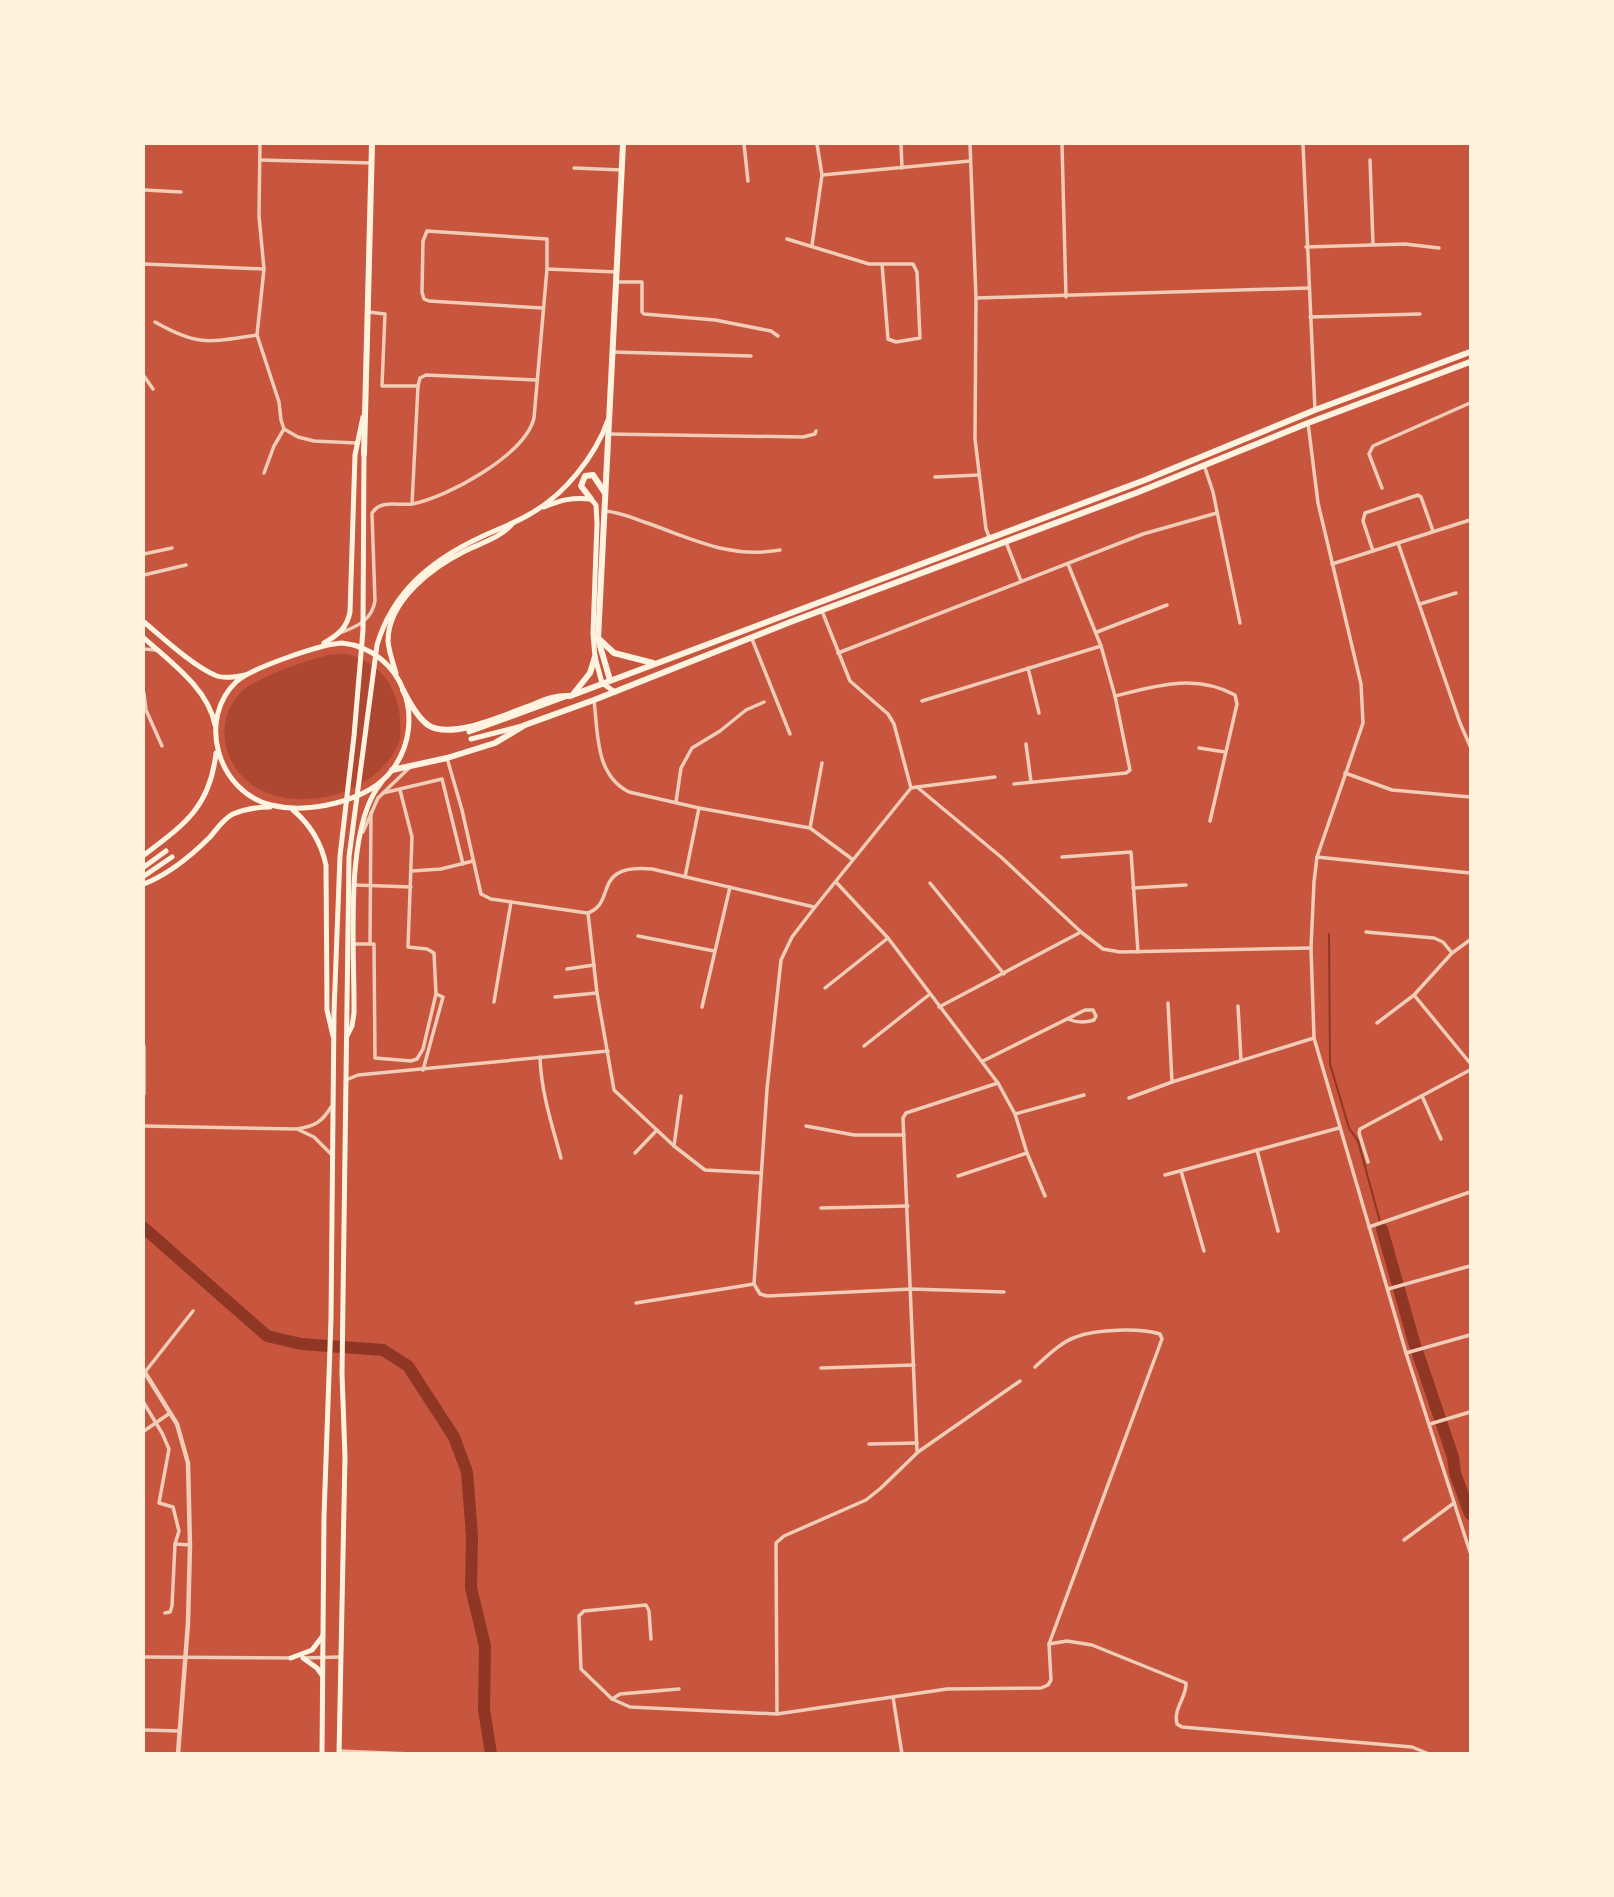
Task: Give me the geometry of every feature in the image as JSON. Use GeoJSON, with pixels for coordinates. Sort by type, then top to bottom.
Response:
{"type":"FeatureCollection","features":[{"type":"Feature","properties":{"kind":"highway"},"geometry":{"type":"LineString","coordinates":[[363,454],[372,144]]}},
{"type":"Feature","properties":{"kind":"highway"},"geometry":{"type":"LineString","coordinates":[[610,692],[610,680],[598,639],[623,144]]}},
{"type":"Feature","properties":{"kind":"highway"},"geometry":{"type":"LineString","coordinates":[[403,690],[428,725],[450,730],[469,727],[569,695],[990,539],[1208,455],[1315,410],[1471,352]]}},
{"type":"Feature","properties":{"kind":"highway"},"geometry":{"type":"LineString","coordinates":[[389,772],[495,743],[525,725],[1471,362]]}},
{"type":"Feature","properties":{"kind":"highway"},"geometry":{"type":"LineString","coordinates":[[591,499],[581,486],[582,479],[588,474],[596,478],[606,494]]}},
{"type":"Feature","properties":{"kind":"highway"},"geometry":{"type":"LineString","coordinates":[[598,639],[614,653],[655,663]]}},
{"type":"Feature","properties":{"kind":"highway"},"geometry":{"type":"LineString","coordinates":[[569,695],[590,673],[595,657]]}},
{"type":"Feature","properties":{"kind":"main road"},"geometry":{"type":"LineString","coordinates":[[312,650],[342,632],[348,622],[352,599],[356,443],[363,417]]}},
{"type":"Feature","properties":{"kind":"main road"},"geometry":{"type":"LineString","coordinates":[[538,509],[567,484],[585,463],[609,417]]}},
{"type":"Feature","properties":{"kind":"main road"},"geometry":{"type":"LineString","coordinates":[[322,1754],[334,1012],[340,856],[363,630],[363,454]]}},
{"type":"Feature","properties":{"kind":"main road"},"geometry":{"type":"LineString","coordinates":[[339,1752],[345,1457],[342,1374],[349,857],[377,645],[389,613],[400,596],[437,561],[460,547],[564,498],[591,499],[598,512],[593,625],[595,657],[602,683],[610,692]]}},
{"type":"Feature","properties":{"kind":"main road"},"geometry":{"type":"LineString","coordinates":[[346,1038],[352,1026],[355,885],[364,815],[372,794],[402,751],[408,732],[409,717],[388,641],[394,618],[406,597],[419,583],[447,561],[495,537],[514,522]]}},
{"type":"Feature","properties":{"kind":"main road"},"geometry":{"type":"LineString","coordinates":[[144,622],[197,664],[217,676],[249,674]]}},
{"type":"Feature","properties":{"kind":"main road"},"geometry":{"type":"LineString","coordinates":[[144,638],[198,690],[210,708],[220,760],[234,783],[260,801],[287,808],[314,832],[322,848],[326,865],[327,1010],[334,1039]]}},
{"type":"Feature","properties":{"kind":"main road"},"geometry":{"type":"LineString","coordinates":[[216,731],[219,713],[237,681],[312,650],[334,644],[362,647],[384,661],[397,676]]}},
{"type":"Feature","properties":{"kind":"main road"},"geometry":{"type":"LineString","coordinates":[[525,725],[470,735],[569,695]]}},
{"type":"Feature","properties":{"kind":"main road"},"geometry":{"type":"LineString","coordinates":[[144,855],[173,833],[200,806],[209,789],[217,746]]}},
{"type":"Feature","properties":{"kind":"main road"},"geometry":{"type":"LineString","coordinates":[[144,884],[181,863],[211,836],[225,819],[234,814],[262,807],[318,807],[334,804],[370,787],[389,772]]}},
{"type":"Feature","properties":{"kind":"main road"},"geometry":{"type":"LineString","coordinates":[[144,867],[166,851]]}},
{"type":"Feature","properties":{"kind":"main road"},"geometry":{"type":"LineString","coordinates":[[144,876],[172,857]]}},
{"type":"Feature","properties":{"kind":"main road"},"geometry":{"type":"LineString","coordinates":[[291,1658],[312,1650],[323,1636]]}},
{"type":"Feature","properties":{"kind":"main road"},"geometry":{"type":"LineString","coordinates":[[303,1658],[322,1675]]}},
{"type":"Feature","properties":{"kind":"street"},"geometry":{"type":"LineString","coordinates":[[260,144],[259,216],[264,269],[257,335],[279,402],[281,421],[284,429],[298,437],[314,441],[356,443]]}},
{"type":"Feature","properties":{"kind":"street"},"geometry":{"type":"LineString","coordinates":[[744,144],[748,181]]}},
{"type":"Feature","properties":{"kind":"street"},"geometry":{"type":"LineString","coordinates":[[812,245],[822,175],[817,144]]}},
{"type":"Feature","properties":{"kind":"street"},"geometry":{"type":"LineString","coordinates":[[901,144],[902,168]]}},
{"type":"Feature","properties":{"kind":"street"},"geometry":{"type":"LineString","coordinates":[[970,144],[976,298],[975,439],[986,529],[990,539]]}},
{"type":"Feature","properties":{"kind":"street"},"geometry":{"type":"LineString","coordinates":[[1062,144],[1066,297]]}},
{"type":"Feature","properties":{"kind":"street"},"geometry":{"type":"LineString","coordinates":[[1303,144],[1315,410]]}},
{"type":"Feature","properties":{"kind":"street"},"geometry":{"type":"LineString","coordinates":[[1370,159],[1373,243]]}},
{"type":"Feature","properties":{"kind":"street"},"geometry":{"type":"LineString","coordinates":[[260,160],[372,163]]}},
{"type":"Feature","properties":{"kind":"street"},"geometry":{"type":"LineString","coordinates":[[822,175],[971,161]]}},
{"type":"Feature","properties":{"kind":"street"},"geometry":{"type":"LineString","coordinates":[[574,168],[622,170]]}},
{"type":"Feature","properties":{"kind":"street"},"geometry":{"type":"LineString","coordinates":[[144,190],[181,192]]}},
{"type":"Feature","properties":{"kind":"street"},"geometry":{"type":"LineString","coordinates":[[342,632],[369,618],[373,612],[375,601],[372,513],[376,507],[384,504],[412,504],[479,474],[496,463],[531,429],[547,269],[547,239],[427,231],[422,280],[424,299],[542,308]]}},
{"type":"Feature","properties":{"kind":"street"},"geometry":{"type":"LineString","coordinates":[[787,239],[869,264],[882,264],[913,264],[916,267],[920,338],[896,342],[888,339],[882,264]]}},
{"type":"Feature","properties":{"kind":"street"},"geometry":{"type":"LineString","coordinates":[[1306,247],[1373,243],[1421,244],[1439,248]]}},
{"type":"Feature","properties":{"kind":"street"},"geometry":{"type":"LineString","coordinates":[[144,264],[264,269]]}},
{"type":"Feature","properties":{"kind":"street"},"geometry":{"type":"LineString","coordinates":[[547,269],[618,272]]}},
{"type":"Feature","properties":{"kind":"street"},"geometry":{"type":"LineString","coordinates":[[617,282],[642,282],[644,314],[715,320],[771,331],[778,336]]}},
{"type":"Feature","properties":{"kind":"street"},"geometry":{"type":"LineString","coordinates":[[976,298],[1308,288]]}},
{"type":"Feature","properties":{"kind":"street"},"geometry":{"type":"LineString","coordinates":[[368,312],[385,314],[382,386],[418,386]]}},
{"type":"Feature","properties":{"kind":"street"},"geometry":{"type":"LineString","coordinates":[[1310,317],[1420,314]]}},
{"type":"Feature","properties":{"kind":"street"},"geometry":{"type":"LineString","coordinates":[[155,322],[178,335],[211,343],[257,335]]}},
{"type":"Feature","properties":{"kind":"street"},"geometry":{"type":"LineString","coordinates":[[612,352],[751,356]]}},
{"type":"Feature","properties":{"kind":"street"},"geometry":{"type":"LineString","coordinates":[[412,504],[420,378],[426,375],[537,380]]}},
{"type":"Feature","properties":{"kind":"street"},"geometry":{"type":"LineString","coordinates":[[144,376],[153,389]]}},
{"type":"Feature","properties":{"kind":"street"},"geometry":{"type":"LineString","coordinates":[[1382,488],[1369,454],[1373,446],[1471,403]]}},
{"type":"Feature","properties":{"kind":"street"},"geometry":{"type":"LineString","coordinates":[[1308,423],[1318,503],[1361,684],[1364,712],[1363,723],[1317,857],[1311,948],[1314,1038],[1406,1353],[1471,1552]]}},
{"type":"Feature","properties":{"kind":"street"},"geometry":{"type":"LineString","coordinates":[[264,473],[284,429]]}},
{"type":"Feature","properties":{"kind":"street"},"geometry":{"type":"LineString","coordinates":[[608,434],[803,437],[815,434],[816,431]]}},
{"type":"Feature","properties":{"kind":"street"},"geometry":{"type":"LineString","coordinates":[[1204,465],[1240,623]]}},
{"type":"Feature","properties":{"kind":"street"},"geometry":{"type":"LineString","coordinates":[[935,477],[979,475]]}},
{"type":"Feature","properties":{"kind":"street"},"geometry":{"type":"LineString","coordinates":[[1373,551],[1363,521],[1364,513],[1418,495],[1433,531]]}},
{"type":"Feature","properties":{"kind":"street"},"geometry":{"type":"LineString","coordinates":[[605,511],[618,512],[714,547],[747,554],[780,551]]}},
{"type":"Feature","properties":{"kind":"street"},"geometry":{"type":"LineString","coordinates":[[838,653],[1143,534],[1217,513]]}},
{"type":"Feature","properties":{"kind":"street"},"geometry":{"type":"LineString","coordinates":[[1332,564],[1471,520]]}},
{"type":"Feature","properties":{"kind":"street"},"geometry":{"type":"LineString","coordinates":[[1006,542],[1021,581]]}},
{"type":"Feature","properties":{"kind":"street"},"geometry":{"type":"LineString","coordinates":[[1398,543],[1460,723],[1471,746]]}},
{"type":"Feature","properties":{"kind":"street"},"geometry":{"type":"LineString","coordinates":[[144,554],[172,548]]}},
{"type":"Feature","properties":{"kind":"street"},"geometry":{"type":"LineString","coordinates":[[1014,784],[1126,773],[1129,770],[1115,696],[1097,632],[1068,564]]}},
{"type":"Feature","properties":{"kind":"street"},"geometry":{"type":"LineString","coordinates":[[144,575],[186,565]]}},
{"type":"Feature","properties":{"kind":"street"},"geometry":{"type":"LineString","coordinates":[[1420,604],[1456,593]]}},
{"type":"Feature","properties":{"kind":"street"},"geometry":{"type":"LineString","coordinates":[[1097,632],[1167,605]]}},
{"type":"Feature","properties":{"kind":"street"},"geometry":{"type":"LineString","coordinates":[[822,611],[850,681],[888,713],[894,724],[911,788]]}},
{"type":"Feature","properties":{"kind":"street"},"geometry":{"type":"LineString","coordinates":[[752,638],[790,734]]}},
{"type":"Feature","properties":{"kind":"street"},"geometry":{"type":"LineString","coordinates":[[922,701],[1101,646]]}},
{"type":"Feature","properties":{"kind":"street"},"geometry":{"type":"LineString","coordinates":[[144,649],[158,651]]}},
{"type":"Feature","properties":{"kind":"street"},"geometry":{"type":"LineString","coordinates":[[1028,668],[1040,713]]}},
{"type":"Feature","properties":{"kind":"street"},"geometry":{"type":"LineString","coordinates":[[1115,696],[1184,681],[1226,690],[1235,695],[1237,704],[1210,821]]}},
{"type":"Feature","properties":{"kind":"street"},"geometry":{"type":"LineString","coordinates":[[144,692],[145,711],[162,746]]}},
{"type":"Feature","properties":{"kind":"street"},"geometry":{"type":"LineString","coordinates":[[594,700],[601,758],[619,787],[629,792],[699,808],[810,828],[852,859]]}},
{"type":"Feature","properties":{"kind":"street"},"geometry":{"type":"LineString","coordinates":[[676,802],[681,768],[692,748],[720,731],[746,710],[764,702]]}},
{"type":"Feature","properties":{"kind":"street"},"geometry":{"type":"LineString","coordinates":[[1026,744],[1031,782]]}},
{"type":"Feature","properties":{"kind":"street"},"geometry":{"type":"LineString","coordinates":[[1199,748],[1225,752]]}},
{"type":"Feature","properties":{"kind":"street"},"geometry":{"type":"LineString","coordinates":[[446,758],[484,898],[588,913],[594,910],[614,877],[624,869],[652,869],[815,907]]}},
{"type":"Feature","properties":{"kind":"street"},"geometry":{"type":"LineString","coordinates":[[810,828],[822,763]]}},
{"type":"Feature","properties":{"kind":"street"},"geometry":{"type":"LineString","coordinates":[[359,841],[374,804],[413,765]]}},
{"type":"Feature","properties":{"kind":"street"},"geometry":{"type":"LineString","coordinates":[[1345,773],[1392,790],[1471,797]]}},
{"type":"Feature","properties":{"kind":"street"},"geometry":{"type":"LineString","coordinates":[[995,777],[911,788],[792,937],[778,970],[754,1284],[760,1294],[911,1289],[1004,1292]]}},
{"type":"Feature","properties":{"kind":"street"},"geometry":{"type":"LineString","coordinates":[[383,793],[442,779],[463,864]]}},
{"type":"Feature","properties":{"kind":"street"},"geometry":{"type":"LineString","coordinates":[[917,787],[1001,857],[1081,932],[1103,949],[1138,952],[1311,948]]}},
{"type":"Feature","properties":{"kind":"street"},"geometry":{"type":"LineString","coordinates":[[400,790],[412,837],[408,947],[427,949],[434,953],[436,994],[423,1070]]}},
{"type":"Feature","properties":{"kind":"street"},"geometry":{"type":"LineString","coordinates":[[685,877],[699,808]]}},
{"type":"Feature","properties":{"kind":"street"},"geometry":{"type":"LineString","coordinates":[[371,813],[370,885],[375,1058],[411,1061],[418,1056],[426,1045],[443,997],[436,994]]}},
{"type":"Feature","properties":{"kind":"street"},"geometry":{"type":"LineString","coordinates":[[1062,857],[1131,852],[1138,952]]}},
{"type":"Feature","properties":{"kind":"street"},"geometry":{"type":"LineString","coordinates":[[1317,857],[1471,873]]}},
{"type":"Feature","properties":{"kind":"street"},"geometry":{"type":"LineString","coordinates":[[412,871],[440,869],[473,861]]}},
{"type":"Feature","properties":{"kind":"street"},"geometry":{"type":"LineString","coordinates":[[836,882],[888,938],[998,1083],[1015,1114],[1027,1153],[1045,1196]]}},
{"type":"Feature","properties":{"kind":"street"},"geometry":{"type":"LineString","coordinates":[[930,883],[1004,974]]}},
{"type":"Feature","properties":{"kind":"street"},"geometry":{"type":"LineString","coordinates":[[355,885],[411,887]]}},
{"type":"Feature","properties":{"kind":"street"},"geometry":{"type":"LineString","coordinates":[[1133,888],[1186,885]]}},
{"type":"Feature","properties":{"kind":"street"},"geometry":{"type":"LineString","coordinates":[[702,1007],[730,887]]}},
{"type":"Feature","properties":{"kind":"street"},"geometry":{"type":"LineString","coordinates":[[494,1002],[511,902]]}},
{"type":"Feature","properties":{"kind":"street"},"geometry":{"type":"LineString","coordinates":[[588,913],[597,993],[614,1090],[674,1146],[709,1171],[761,1173]]}},
{"type":"Feature","properties":{"kind":"street"},"geometry":{"type":"LineString","coordinates":[[939,1007],[1081,932]]}},
{"type":"Feature","properties":{"kind":"street"},"geometry":{"type":"LineString","coordinates":[[1366,932],[1434,938],[1443,942],[1452,953]]}},
{"type":"Feature","properties":{"kind":"street"},"geometry":{"type":"LineString","coordinates":[[638,936],[714,951]]}},
{"type":"Feature","properties":{"kind":"street"},"geometry":{"type":"LineString","coordinates":[[824,988],[888,938]]}},
{"type":"Feature","properties":{"kind":"street"},"geometry":{"type":"LineString","coordinates":[[1377,1023],[1414,995],[1452,953],[1471,940]]}},
{"type":"Feature","properties":{"kind":"street"},"geometry":{"type":"LineString","coordinates":[[354,944],[372,944]]}},
{"type":"Feature","properties":{"kind":"street"},"geometry":{"type":"LineString","coordinates":[[567,969],[594,965]]}},
{"type":"Feature","properties":{"kind":"street"},"geometry":{"type":"LineString","coordinates":[[555,997],[597,993]]}},
{"type":"Feature","properties":{"kind":"street"},"geometry":{"type":"LineString","coordinates":[[864,1046],[930,994]]}},
{"type":"Feature","properties":{"kind":"street"},"geometry":{"type":"LineString","coordinates":[[1414,995],[1471,1063]]}},
{"type":"Feature","properties":{"kind":"street"},"geometry":{"type":"LineString","coordinates":[[1168,1003],[1172,1082]]}},
{"type":"Feature","properties":{"kind":"street"},"geometry":{"type":"LineString","coordinates":[[1238,1006],[1241,1060]]}},
{"type":"Feature","properties":{"kind":"street"},"geometry":{"type":"LineString","coordinates":[[983,1061],[1068,1019],[1090,1009],[1096,1016],[1094,1020],[1077,1023],[1068,1019]]}},
{"type":"Feature","properties":{"kind":"street"},"geometry":{"type":"LineString","coordinates":[[1129,1098],[1314,1038]]}},
{"type":"Feature","properties":{"kind":"street"},"geometry":{"type":"LineString","coordinates":[[144,1046],[144,1094]]}},
{"type":"Feature","properties":{"kind":"street"},"geometry":{"type":"LineString","coordinates":[[345,1080],[358,1075],[608,1051]]}},
{"type":"Feature","properties":{"kind":"street"},"geometry":{"type":"LineString","coordinates":[[540,1057],[545,1099],[561,1158]]}},
{"type":"Feature","properties":{"kind":"street"},"geometry":{"type":"LineString","coordinates":[[1368,1162],[1360,1129],[1471,1070]]}},
{"type":"Feature","properties":{"kind":"street"},"geometry":{"type":"LineString","coordinates":[[918,1452],[903,1118],[906,1113],[998,1083]]}},
{"type":"Feature","properties":{"kind":"street"},"geometry":{"type":"LineString","coordinates":[[1015,1114],[1084,1095]]}},
{"type":"Feature","properties":{"kind":"street"},"geometry":{"type":"LineString","coordinates":[[674,1146],[681,1096]]}},
{"type":"Feature","properties":{"kind":"street"},"geometry":{"type":"LineString","coordinates":[[1422,1096],[1441,1139]]}},
{"type":"Feature","properties":{"kind":"street"},"geometry":{"type":"LineString","coordinates":[[144,1126],[297,1129],[314,1127],[332,1105]]}},
{"type":"Feature","properties":{"kind":"street"},"geometry":{"type":"LineString","coordinates":[[806,1126],[854,1135],[904,1135]]}},
{"type":"Feature","properties":{"kind":"street"},"geometry":{"type":"LineString","coordinates":[[1165,1175],[1339,1128]]}},
{"type":"Feature","properties":{"kind":"street"},"geometry":{"type":"LineString","coordinates":[[297,1129],[314,1137],[331,1155]]}},
{"type":"Feature","properties":{"kind":"street"},"geometry":{"type":"LineString","coordinates":[[635,1153],[657,1130]]}},
{"type":"Feature","properties":{"kind":"street"},"geometry":{"type":"LineString","coordinates":[[1257,1150],[1279,1231]]}},
{"type":"Feature","properties":{"kind":"street"},"geometry":{"type":"LineString","coordinates":[[958,1175],[1027,1153]]}},
{"type":"Feature","properties":{"kind":"street"},"geometry":{"type":"LineString","coordinates":[[1181,1171],[1204,1251]]}},
{"type":"Feature","properties":{"kind":"street"},"geometry":{"type":"LineString","coordinates":[[1369,1227],[1471,1192]]}},
{"type":"Feature","properties":{"kind":"street"},"geometry":{"type":"LineString","coordinates":[[821,1209],[908,1206]]}},
{"type":"Feature","properties":{"kind":"street"},"geometry":{"type":"LineString","coordinates":[[1388,1289],[1471,1266]]}},
{"type":"Feature","properties":{"kind":"street"},"geometry":{"type":"LineString","coordinates":[[636,1303],[754,1284]]}},
{"type":"Feature","properties":{"kind":"street"},"geometry":{"type":"LineString","coordinates":[[178,1754],[186,1657],[190,1545],[188,1464],[177,1424],[144,1371],[193,1311]]}},
{"type":"Feature","properties":{"kind":"street"},"geometry":{"type":"LineString","coordinates":[[651,1639],[646,1605],[581,1613],[581,1669],[612,1699],[630,1707],[777,1714],[947,1689],[1041,1688],[1048,1685],[1051,1680],[1049,1644],[1162,1339],[1153,1332],[1134,1331],[1075,1337],[1035,1367]]}},
{"type":"Feature","properties":{"kind":"street"},"geometry":{"type":"LineString","coordinates":[[1406,1353],[1471,1335]]}},
{"type":"Feature","properties":{"kind":"street"},"geometry":{"type":"LineString","coordinates":[[821,1368],[914,1365]]}},
{"type":"Feature","properties":{"kind":"street"},"geometry":{"type":"LineString","coordinates":[[777,1714],[776,1544],[783,1536],[866,1500],[918,1452],[1020,1381]]}},
{"type":"Feature","properties":{"kind":"street"},"geometry":{"type":"LineString","coordinates":[[144,1407],[166,1440],[169,1452],[159,1503],[173,1507],[179,1531],[175,1544],[172,1606],[170,1612],[165,1614]]}},
{"type":"Feature","properties":{"kind":"street"},"geometry":{"type":"LineString","coordinates":[[1430,1424],[1471,1412]]}},
{"type":"Feature","properties":{"kind":"street"},"geometry":{"type":"LineString","coordinates":[[144,1431],[170,1413]]}},
{"type":"Feature","properties":{"kind":"street"},"geometry":{"type":"LineString","coordinates":[[869,1444],[917,1443]]}},
{"type":"Feature","properties":{"kind":"street"},"geometry":{"type":"LineString","coordinates":[[1404,1540],[1454,1503]]}},
{"type":"Feature","properties":{"kind":"street"},"geometry":{"type":"LineString","coordinates":[[175,1544],[190,1545]]}},
{"type":"Feature","properties":{"kind":"street"},"geometry":{"type":"LineString","coordinates":[[1049,1644],[1068,1641],[1092,1645],[1186,1684],[1176,1713],[1177,1724],[1182,1727],[1412,1747],[1429,1754]]}},
{"type":"Feature","properties":{"kind":"street"},"geometry":{"type":"LineString","coordinates":[[144,1657],[340,1657]]}},
{"type":"Feature","properties":{"kind":"street"},"geometry":{"type":"LineString","coordinates":[[612,1699],[620,1693],[680,1689]]}},
{"type":"Feature","properties":{"kind":"street"},"geometry":{"type":"LineString","coordinates":[[892,1696],[902,1754]]}},
{"type":"Feature","properties":{"kind":"street"},"geometry":{"type":"LineString","coordinates":[[144,1730],[179,1731]]}},
{"type":"Feature","properties":{"kind":"street"},"geometry":{"type":"LineString","coordinates":[[339,1752],[412,1754]]}},
{"type":"Feature","properties":{"kind":"shaded area"},"geometry":{"type":"Polygon","coordinates":[[[347,654],[377,669],[395,695],[400,718],[400,738],[386,764],[358,786],[323,797],[287,798],[255,787],[233,764],[227,750],[226,719],[232,705],[242,691],[270,675],[317,658],[347,654]]]}},
{"type":"Feature","properties":{"kind":"waterway"},"geometry":{"type":"LineString","coordinates":[[1329,934],[1330,1064],[1349,1128],[1358,1141],[1382,1229]]}},
{"type":"Feature","properties":{"kind":"waterway"},"geometry":{"type":"LineString","coordinates":[[144,1228],[267,1336],[301,1344],[383,1350],[408,1366],[454,1437],[467,1472],[472,1536],[471,1588],[485,1646],[484,1709],[491,1754]]}},
{"type":"Feature","properties":{"kind":"waterway"},"geometry":{"type":"LineString","coordinates":[[1382,1229],[1414,1342],[1470,1514]]}}]}
